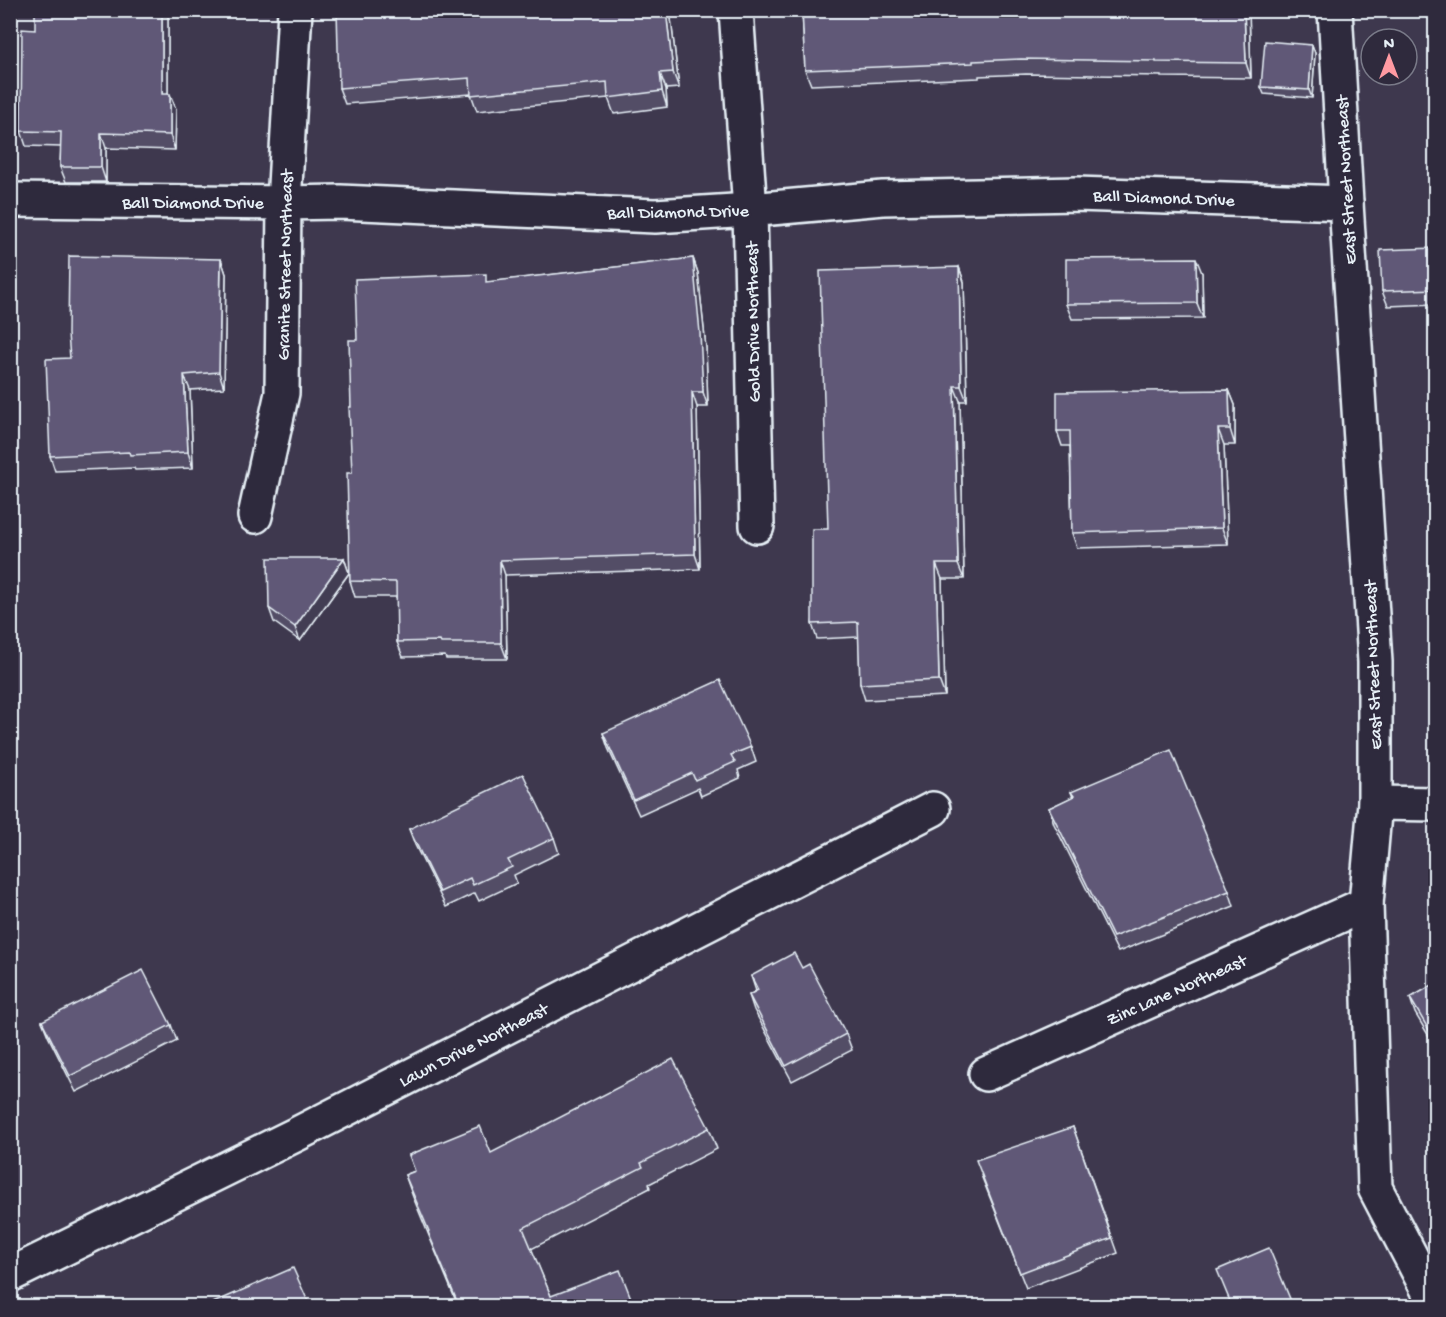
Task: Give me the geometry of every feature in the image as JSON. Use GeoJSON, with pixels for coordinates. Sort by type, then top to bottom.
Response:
{"type":"FeatureCollection","features":[{"type":"Feature","properties":{"kind":"street","name":"Granite Street Northeast"},"geometry":{"type":"LineString","coordinates":[[255,516],[282,393],[284,203],[295,10]]}},
{"type":"Feature","properties":{"kind":"street","name":"Gold Drive Northeast"},"geometry":{"type":"LineString","coordinates":[[736,10],[750,210],[758,526]]}},
{"type":"Feature","properties":{"kind":"street","name":"East Street Northeast"},"geometry":{"type":"LineString","coordinates":[[1335,10],[1375,662],[1375,803],[1366,904],[1375,1188],[1436,1305]]}},
{"type":"Feature","properties":{"kind":"street","name":"Ball Diamond Drive"},"geometry":{"type":"LineString","coordinates":[[10,200],[340,202],[655,216],[883,198],[1076,195],[1346,203]]}},
{"type":"Feature","properties":{"kind":"street"},"geometry":{"type":"LineString","coordinates":[[1375,803],[1436,804]]}},
{"type":"Feature","properties":{"kind":"street","name":"Lawn Drive Northeast"},"geometry":{"type":"LineString","coordinates":[[10,1275],[297,1134],[933,809]]}},
{"type":"Feature","properties":{"kind":"street","name":"Zinc Lane Northeast"},"geometry":{"type":"LineString","coordinates":[[986,1074],[1366,904]]}},
{"type":"Feature","properties":{"kind":"building"},"geometry":{"type":"Polygon","coordinates":[[[35,10],[162,10],[162,94],[170,94],[170,135],[101,133],[101,167],[60,167],[61,132],[21,131],[22,29],[35,30],[35,10]]]}},
{"type":"Feature","properties":{"kind":"building"},"geometry":{"type":"Polygon","coordinates":[[[337,10],[666,10],[673,72],[660,73],[662,91],[608,98],[607,82],[471,95],[470,78],[339,88],[337,10]]]}},
{"type":"Feature","properties":{"kind":"building"},"geometry":{"type":"Polygon","coordinates":[[[802,10],[1244,10],[1246,63],[1021,59],[805,70],[802,10]]]}},
{"type":"Feature","properties":{"kind":"building"},"geometry":{"type":"Polygon","coordinates":[[[1436,31],[1436,112],[1434,112],[1436,31]]]}},
{"type":"Feature","properties":{"kind":"building"},"geometry":{"type":"Polygon","coordinates":[[[1265,41],[1312,45],[1309,90],[1261,87],[1265,41]]]}},
{"type":"Feature","properties":{"kind":"building"},"geometry":{"type":"Polygon","coordinates":[[[1436,248],[1436,289],[1382,291],[1380,250],[1436,248]]]}},
{"type":"Feature","properties":{"kind":"building"},"geometry":{"type":"Polygon","coordinates":[[[69,256],[221,259],[219,372],[184,375],[188,452],[50,456],[46,359],[70,358],[69,256]]]}},
{"type":"Feature","properties":{"kind":"building"},"geometry":{"type":"Polygon","coordinates":[[[693,258],[703,392],[692,392],[695,554],[500,560],[501,643],[397,642],[396,582],[350,581],[347,473],[352,473],[349,340],[357,340],[355,279],[486,274],[486,282],[693,258]]]}},
{"type":"Feature","properties":{"kind":"building"},"geometry":{"type":"Polygon","coordinates":[[[1196,258],[1197,303],[1066,304],[1066,259],[1196,258]]]}},
{"type":"Feature","properties":{"kind":"building"},"geometry":{"type":"Polygon","coordinates":[[[959,267],[961,386],[954,386],[958,564],[936,564],[939,680],[860,684],[858,622],[812,624],[812,529],[828,529],[820,271],[959,267]]]}},
{"type":"Feature","properties":{"kind":"building"},"geometry":{"type":"Polygon","coordinates":[[[1229,390],[1230,429],[1218,429],[1222,528],[1072,533],[1070,431],[1057,431],[1057,392],[1229,390]]]}},
{"type":"Feature","properties":{"kind":"building"},"geometry":{"type":"Polygon","coordinates":[[[268,558],[344,558],[295,627],[269,608],[268,558]]]}},
{"type":"Feature","properties":{"kind":"building"},"geometry":{"type":"Polygon","coordinates":[[[1436,649],[1436,714],[1433,714],[1430,650],[1436,649]]]}},
{"type":"Feature","properties":{"kind":"building"},"geometry":{"type":"Polygon","coordinates":[[[720,680],[751,747],[731,755],[735,762],[695,780],[692,773],[634,800],[603,733],[720,680]]]}},
{"type":"Feature","properties":{"kind":"building"},"geometry":{"type":"Polygon","coordinates":[[[1171,750],[1229,891],[1113,937],[1049,808],[1074,796],[1071,792],[1171,750]]]}},
{"type":"Feature","properties":{"kind":"building"},"geometry":{"type":"Polygon","coordinates":[[[523,774],[554,838],[508,860],[512,867],[473,885],[470,878],[440,892],[409,829],[523,774]]]}},
{"type":"Feature","properties":{"kind":"building"},"geometry":{"type":"Polygon","coordinates":[[[794,953],[802,968],[809,964],[846,1034],[786,1066],[749,995],[758,990],[751,976],[794,953]]]}},
{"type":"Feature","properties":{"kind":"building"},"geometry":{"type":"Polygon","coordinates":[[[143,970],[171,1025],[70,1076],[42,1021],[143,970]]]}},
{"type":"Feature","properties":{"kind":"building"},"geometry":{"type":"Polygon","coordinates":[[[1436,983],[1436,1042],[1410,998],[1436,983]]]}},
{"type":"Feature","properties":{"kind":"building"},"geometry":{"type":"Polygon","coordinates":[[[673,1059],[709,1128],[641,1163],[643,1167],[523,1228],[551,1296],[620,1270],[634,1306],[459,1306],[405,1175],[415,1171],[409,1155],[480,1126],[491,1153],[673,1059]]]}},
{"type":"Feature","properties":{"kind":"building"},"geometry":{"type":"Polygon","coordinates":[[[1073,1127],[1112,1238],[1020,1273],[976,1160],[1073,1127]]]}},
{"type":"Feature","properties":{"kind":"building"},"geometry":{"type":"Polygon","coordinates":[[[1269,1248],[1293,1306],[1232,1306],[1217,1270],[1269,1248]]]}},
{"type":"Feature","properties":{"kind":"building"},"geometry":{"type":"Polygon","coordinates":[[[293,1268],[310,1306],[206,1306],[293,1268]]]}}]}
